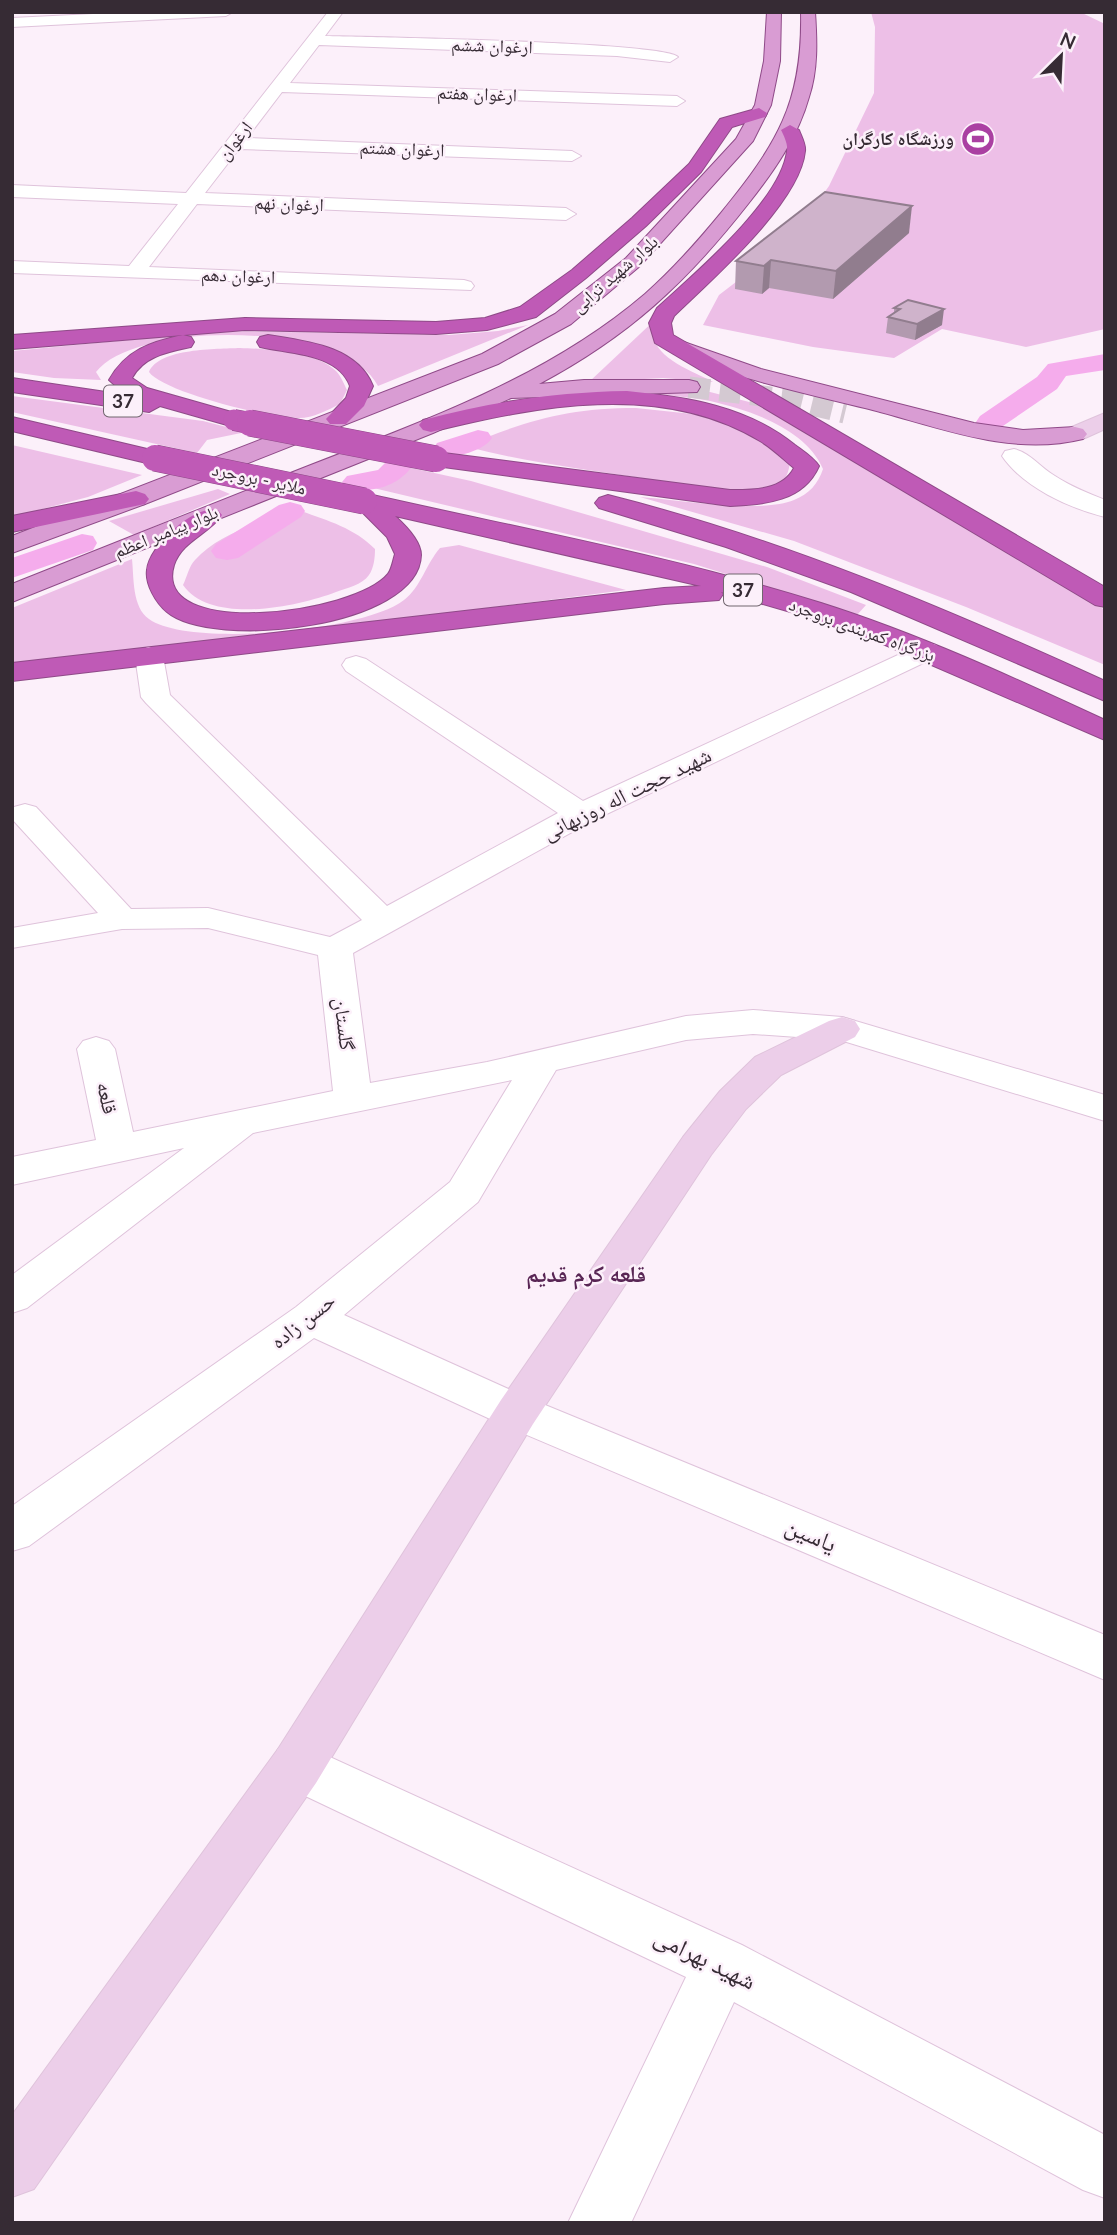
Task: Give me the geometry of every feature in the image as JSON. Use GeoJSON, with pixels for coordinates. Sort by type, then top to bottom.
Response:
{"type":"FeatureCollection","features":[{"type":"Feature","properties":{"kind":"highway"},"geometry":{"type":"LineString","coordinates":[[12,342],[244,324],[436,328],[487,324],[528,312],[550,297],[639,222],[695,168],[726,123],[759,113]]}},
{"type":"Feature","properties":{"kind":"highway"},"geometry":{"type":"LineString","coordinates":[[790,130],[797,149],[782,188],[719,262],[665,313],[660,323],[661,334],[668,342],[1105,599]]}},
{"type":"Feature","properties":{"kind":"highway"},"geometry":{"type":"LineString","coordinates":[[234,420],[139,393],[120,380],[126,365],[142,354],[166,345],[221,340],[284,344],[330,356],[349,365],[361,377],[363,388],[359,400],[338,419]]}},
{"type":"Feature","properties":{"kind":"highway","name":"37"},"geometry":{"type":"LineString","coordinates":[[12,385],[234,420],[436,459]]}},
{"type":"Feature","properties":{"kind":"highway"},"geometry":{"type":"LineString","coordinates":[[431,425],[470,413],[533,403],[653,400],[692,405],[727,414],[771,436],[807,466],[804,477],[793,486],[751,497],[730,498],[436,459]]}},
{"type":"Feature","properties":{"kind":"highway","name":"ملایر - بروجرد"},"geometry":{"type":"LineString","coordinates":[[12,426],[42,430],[364,501]]}},
{"type":"Feature","properties":{"kind":"highway","name":"بزرگراه کمربندی بروجرد"},"geometry":{"type":"LineString","coordinates":[[436,459],[680,523],[772,553],[910,605],[1105,692]]}},
{"type":"Feature","properties":{"kind":"highway"},"geometry":{"type":"LineString","coordinates":[[12,524],[136,499]]}},
{"type":"Feature","properties":{"kind":"highway"},"geometry":{"type":"LineString","coordinates":[[209,515],[170,550],[160,566],[163,593],[177,608],[203,618],[228,622],[274,621],[348,608],[371,600],[401,580],[408,569],[408,554],[399,536],[364,501]]}},
{"type":"Feature","properties":{"kind":"highway","name":"بزرگراه کمربندی بروجرد"},"geometry":{"type":"LineString","coordinates":[[364,501],[759,594],[863,627],[926,651],[1105,731]]}},
{"type":"Feature","properties":{"kind":"highway"},"geometry":{"type":"LineString","coordinates":[[12,672],[664,596],[759,594]]}},
{"type":"Feature","properties":{"kind":"main road","name":"بلوار شهید ترابی"},"geometry":{"type":"LineString","coordinates":[[255,452],[490,359],[563,319],[594,296],[658,237],[744,141],[763,105],[772,61],[774,12]]}},
{"type":"Feature","properties":{"kind":"main road","name":"بلوار شهید ترابی"},"geometry":{"type":"LineString","coordinates":[[319,470],[431,425],[562,362],[606,334],[657,295],[692,260],[756,182],[790,130],[800,109],[810,43],[808,12]]}},
{"type":"Feature","properties":{"kind":"main road"},"geometry":{"type":"LineString","coordinates":[[668,342],[735,370],[894,409],[973,432],[1042,439],[1075,434]]}},
{"type":"Feature","properties":{"kind":"main road"},"geometry":{"type":"LineString","coordinates":[[494,396],[584,387],[689,387]]}},
{"type":"Feature","properties":{"kind":"main road"},"geometry":{"type":"LineString","coordinates":[[845,413],[939,445],[1014,456],[1064,449],[1075,434]]}},
{"type":"Feature","properties":{"kind":"main road","name":"بلوار پیامبر اعظم"},"geometry":{"type":"LineString","coordinates":[[12,544],[255,452]]}},
{"type":"Feature","properties":{"kind":"main road","name":"بلوار پیامبر اعظم"},"geometry":{"type":"LineString","coordinates":[[12,594],[319,470]]}},
{"type":"Feature","properties":{"kind":"street"},"geometry":{"type":"LineString","coordinates":[[12,23],[226,12]]}},
{"type":"Feature","properties":{"kind":"street","name":"ارغوان"},"geometry":{"type":"LineString","coordinates":[[135,271],[336,12]]}},
{"type":"Feature","properties":{"kind":"street","name":"ارغوان ششم"},"geometry":{"type":"LineString","coordinates":[[314,40],[617,51],[670,57]]}},
{"type":"Feature","properties":{"kind":"street","name":"ارغوان هفتم"},"geometry":{"type":"LineString","coordinates":[[277,87],[677,102]]}},
{"type":"Feature","properties":{"kind":"street","name":"ارغوان هشتم"},"geometry":{"type":"LineString","coordinates":[[233,143],[572,156]]}},
{"type":"Feature","properties":{"kind":"street","name":"ارغوان نهم"},"geometry":{"type":"LineString","coordinates":[[12,191],[566,214]]}},
{"type":"Feature","properties":{"kind":"street","name":"ارغوان دهم"},"geometry":{"type":"LineString","coordinates":[[12,267],[464,286]]}},
{"type":"Feature","properties":{"kind":"street"},"geometry":{"type":"LineString","coordinates":[[1075,434],[1105,420]]}},
{"type":"Feature","properties":{"kind":"street"},"geometry":{"type":"LineString","coordinates":[[1014,456],[1041,480],[1068,495],[1105,509]]}},
{"type":"Feature","properties":{"kind":"street","name":"شهید حجت اله روزبهانی"},"geometry":{"type":"LineString","coordinates":[[335,949],[581,814],[926,651]]}},
{"type":"Feature","properties":{"kind":"street"},"geometry":{"type":"LineString","coordinates":[[149,656],[156,697],[384,922]]}},
{"type":"Feature","properties":{"kind":"street"},"geometry":{"type":"LineString","coordinates":[[356,665],[581,814]]}},
{"type":"Feature","properties":{"kind":"street"},"geometry":{"type":"LineString","coordinates":[[24,814],[122,919]]}},
{"type":"Feature","properties":{"kind":"street"},"geometry":{"type":"LineString","coordinates":[[12,938],[122,919],[208,918],[335,949]]}},
{"type":"Feature","properties":{"kind":"street","name":"گلستان"},"geometry":{"type":"LineString","coordinates":[[335,949],[353,1098]]}},
{"type":"Feature","properties":{"kind":"street"},"geometry":{"type":"LineString","coordinates":[[12,1171],[353,1098],[487,1074],[686,1028],[753,1022],[842,1029],[1105,1108]]}},
{"type":"Feature","properties":{"kind":"street"},"geometry":{"type":"LineString","coordinates":[[12,2166],[297,1766],[517,1412],[697,1146],[733,1100],[768,1066],[842,1029]]}},
{"type":"Feature","properties":{"kind":"street","name":"قلعه"},"geometry":{"type":"LineString","coordinates":[[96,1049],[117,1147]]}},
{"type":"Feature","properties":{"kind":"street","name":"حسن زاده"},"geometry":{"type":"LineString","coordinates":[[12,1532],[311,1318],[464,1192],[543,1061]]}},
{"type":"Feature","properties":{"kind":"street"},"geometry":{"type":"LineString","coordinates":[[12,1297],[246,1121]]}},
{"type":"Feature","properties":{"kind":"street","name":"یاسین"},"geometry":{"type":"LineString","coordinates":[[311,1318],[517,1412],[1105,1658]]}},
{"type":"Feature","properties":{"kind":"street","name":"شهید بهرامی"},"geometry":{"type":"LineString","coordinates":[[297,1766],[722,1965],[1105,2168]]}},
{"type":"Feature","properties":{"kind":"street"},"geometry":{"type":"LineString","coordinates":[[599,2223],[722,1965]]}},
{"type":"Feature","properties":{"kind":"shaded area","name":"ورزشگاه کارگران"},"geometry":{"type":"Polygon","coordinates":[[[871,12],[1080,12],[1105,24],[1105,329],[1026,347],[942,329],[894,358],[813,347],[703,325],[719,295],[762,262],[804,221],[829,186],[874,93],[875,27],[871,12]]]}},
{"type":"Feature","properties":{"kind":"shaded area"},"geometry":{"type":"Polygon","coordinates":[[[657,318],[654,335],[661,351],[677,364],[713,382],[663,378],[589,382],[657,318]]]}},
{"type":"Feature","properties":{"kind":"shaded area"},"geometry":{"type":"Polygon","coordinates":[[[528,325],[378,386],[358,365],[326,349],[285,339],[240,335],[194,336],[152,343],[118,355],[96,372],[101,380],[54,378],[12,372],[12,351],[222,331],[449,335],[498,331],[528,325]]]}},
{"type":"Feature","properties":{"kind":"shaded area"},"geometry":{"type":"Polygon","coordinates":[[[240,348],[290,352],[316,359],[336,371],[347,390],[340,404],[325,411],[304,418],[285,417],[195,396],[158,380],[149,372],[164,358],[176,354],[240,348]]]}},
{"type":"Feature","properties":{"kind":"shaded area"},"geometry":{"type":"Polygon","coordinates":[[[646,390],[710,392],[765,406],[1105,610],[1105,665],[966,607],[794,541],[640,497],[740,506],[779,504],[799,498],[808,492],[816,484],[823,469],[804,443],[775,423],[710,401],[646,390]]]}},
{"type":"Feature","properties":{"kind":"shaded area"},"geometry":{"type":"Polygon","coordinates":[[[12,396],[203,421],[246,432],[207,440],[197,453],[12,412],[12,396]]]}},
{"type":"Feature","properties":{"kind":"shaded area"},"geometry":{"type":"Polygon","coordinates":[[[636,408],[702,415],[749,432],[790,461],[789,469],[782,482],[775,486],[743,491],[708,489],[531,461],[465,446],[549,417],[589,410],[636,408]]]}},
{"type":"Feature","properties":{"kind":"shaded area"},"geometry":{"type":"Polygon","coordinates":[[[12,445],[142,475],[88,497],[12,517],[12,445]]]}},
{"type":"Feature","properties":{"kind":"shaded area"},"geometry":{"type":"Polygon","coordinates":[[[407,467],[471,481],[767,567],[866,605],[857,615],[694,564],[365,486],[397,480],[407,467]]]}},
{"type":"Feature","properties":{"kind":"shaded area"},"geometry":{"type":"Polygon","coordinates":[[[218,489],[230,494],[134,535],[109,521],[218,489]]]}},
{"type":"Feature","properties":{"kind":"shaded area"},"geometry":{"type":"Polygon","coordinates":[[[301,511],[350,530],[375,549],[373,566],[366,578],[354,586],[319,598],[255,609],[213,605],[196,597],[183,585],[193,562],[217,542],[244,528],[301,511]]]}},
{"type":"Feature","properties":{"kind":"shaded area"},"geometry":{"type":"Polygon","coordinates":[[[459,545],[626,590],[12,664],[12,608],[132,559],[137,600],[143,614],[149,619],[170,628],[200,633],[237,634],[317,627],[383,611],[410,595],[440,548],[459,545]]]}},
{"type":"Feature","properties":{"kind":"building"},"geometry":{"type":"Polygon","coordinates":[[[825,192],[912,206],[836,271],[771,260],[764,266],[736,261],[825,192]]]}},
{"type":"Feature","properties":{"kind":"building"},"geometry":{"type":"Polygon","coordinates":[[[908,300],[944,309],[917,324],[888,317],[900,309],[894,308],[908,300]]]}},
{"type":"Feature","properties":{"kind":"waterway"},"geometry":{"type":"LineString","coordinates":[[990,422],[1047,383],[1057,370],[1105,362]]}},
{"type":"Feature","properties":{"kind":"waterway"},"geometry":{"type":"LineString","coordinates":[[447,449],[478,438]]}},
{"type":"Feature","properties":{"kind":"waterway"},"geometry":{"type":"LineString","coordinates":[[357,482],[387,477],[399,465]]}},
{"type":"Feature","properties":{"kind":"waterway"},"geometry":{"type":"LineString","coordinates":[[227,551],[290,511]]}},
{"type":"Feature","properties":{"kind":"waterway"},"geometry":{"type":"LineString","coordinates":[[12,569],[82,543]]}},
{"type":"Feature","properties":{"kind":"tunnel"},"geometry":{"type":"LineString","coordinates":[[689,387],[787,399],[845,413]]}},
{"type":"Feature","properties":{"kind":"place","name":"ورزشگاه کارگران"},"geometry":{"type":"Point","coordinates":[978,139]}},
{"type":"Feature","properties":{"kind":"district","name":"قلعه کرم قدیم"},"geometry":{"type":"Point","coordinates":[586,1274]}}]}
